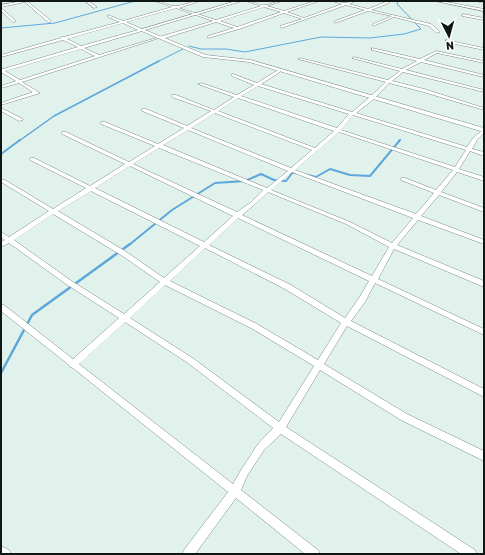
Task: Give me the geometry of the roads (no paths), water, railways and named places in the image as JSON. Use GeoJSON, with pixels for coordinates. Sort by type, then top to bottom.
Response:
{"type":"FeatureCollection","features":[{"type":"Feature","properties":{"kind":"street"},"geometry":{"type":"LineString","coordinates":[[1,6],[27,1],[49,21]]}},
{"type":"Feature","properties":{"kind":"street"},"geometry":{"type":"LineString","coordinates":[[86,1],[95,7]]}},
{"type":"Feature","properties":{"kind":"street"},"geometry":{"type":"LineString","coordinates":[[156,1],[238,28]]}},
{"type":"Feature","properties":{"kind":"street"},"geometry":{"type":"LineString","coordinates":[[1,56],[199,1]]}},
{"type":"Feature","properties":{"kind":"street"},"geometry":{"type":"LineString","coordinates":[[1,70],[240,1]]}},
{"type":"Feature","properties":{"kind":"street"},"geometry":{"type":"LineString","coordinates":[[247,1],[304,18]]}},
{"type":"Feature","properties":{"kind":"street"},"geometry":{"type":"LineString","coordinates":[[1,87],[281,1]]}},
{"type":"Feature","properties":{"kind":"street"},"geometry":{"type":"LineString","coordinates":[[209,37],[318,1]]}},
{"type":"Feature","properties":{"kind":"street"},"geometry":{"type":"LineString","coordinates":[[333,1],[368,11],[430,25],[438,32]]}},
{"type":"Feature","properties":{"kind":"street"},"geometry":{"type":"LineString","coordinates":[[281,27],[354,1]]}},
{"type":"Feature","properties":{"kind":"street"},"geometry":{"type":"LineString","coordinates":[[436,1],[484,10]]}},
{"type":"Feature","properties":{"kind":"street"},"geometry":{"type":"LineString","coordinates":[[480,1],[484,2]]}},
{"type":"Feature","properties":{"kind":"street"},"geometry":{"type":"LineString","coordinates":[[336,22],[368,11],[388,2]]}},
{"type":"Feature","properties":{"kind":"street"},"geometry":{"type":"LineString","coordinates":[[1,9],[14,21]]}},
{"type":"Feature","properties":{"kind":"street"},"geometry":{"type":"LineString","coordinates":[[463,15],[484,18]]}},
{"type":"Feature","properties":{"kind":"street"},"geometry":{"type":"LineString","coordinates":[[109,16],[205,56],[249,61],[484,130],[475,139],[470,150],[456,170],[416,216],[393,246],[375,279],[346,322],[332,347],[319,365],[280,428],[261,447],[244,473],[234,492],[188,554]]}},
{"type":"Feature","properties":{"kind":"street"},"geometry":{"type":"LineString","coordinates":[[374,25],[393,17]]}},
{"type":"Feature","properties":{"kind":"street"},"geometry":{"type":"LineString","coordinates":[[62,38],[98,56]]}},
{"type":"Feature","properties":{"kind":"street"},"geometry":{"type":"LineString","coordinates":[[448,41],[484,49]]}},
{"type":"Feature","properties":{"kind":"street"},"geometry":{"type":"LineString","coordinates":[[373,49],[484,76]]}},
{"type":"Feature","properties":{"kind":"street"},"geometry":{"type":"LineString","coordinates":[[73,365],[236,216],[316,150],[338,130],[353,113],[403,70],[436,52],[484,62]]}},
{"type":"Feature","properties":{"kind":"street"},"geometry":{"type":"LineString","coordinates":[[300,58],[484,109]]}},
{"type":"Feature","properties":{"kind":"street"},"geometry":{"type":"LineString","coordinates":[[354,58],[484,91]]}},
{"type":"Feature","properties":{"kind":"street"},"geometry":{"type":"LineString","coordinates":[[1,70],[38,92],[1,104]]}},
{"type":"Feature","properties":{"kind":"street"},"geometry":{"type":"LineString","coordinates":[[1,245],[237,96],[259,85],[279,71]]}},
{"type":"Feature","properties":{"kind":"street"},"geometry":{"type":"LineString","coordinates":[[233,75],[259,85],[484,154]]}},
{"type":"Feature","properties":{"kind":"street"},"geometry":{"type":"LineString","coordinates":[[200,84],[484,179]]}},
{"type":"Feature","properties":{"kind":"street"},"geometry":{"type":"LineString","coordinates":[[174,96],[316,150]]}},
{"type":"Feature","properties":{"kind":"street"},"geometry":{"type":"LineString","coordinates":[[1,109],[21,120]]}},
{"type":"Feature","properties":{"kind":"street"},"geometry":{"type":"LineString","coordinates":[[144,110],[291,170],[484,242]]}},
{"type":"Feature","properties":{"kind":"street"},"geometry":{"type":"LineString","coordinates":[[103,123],[266,191],[348,223],[393,246],[484,284]]}},
{"type":"Feature","properties":{"kind":"street"},"geometry":{"type":"LineString","coordinates":[[64,133],[236,216],[375,279],[484,332]]}},
{"type":"Feature","properties":{"kind":"street"},"geometry":{"type":"LineString","coordinates":[[32,159],[288,287],[346,322],[484,393]]}},
{"type":"Feature","properties":{"kind":"street"},"geometry":{"type":"LineString","coordinates":[[404,179],[484,210]]}},
{"type":"Feature","properties":{"kind":"street"},"geometry":{"type":"LineString","coordinates":[[3,181],[52,212],[123,253],[164,281],[254,326],[404,417],[484,456]]}},
{"type":"Feature","properties":{"kind":"street"},"geometry":{"type":"LineString","coordinates":[[1,234],[68,282],[192,362],[280,428],[471,554]]}},
{"type":"Feature","properties":{"kind":"street"},"geometry":{"type":"LineString","coordinates":[[1,307],[314,554]]}},
{"type":"Feature","properties":{"kind":"street"},"geometry":{"type":"LineString","coordinates":[[1,551],[5,554]]}},
{"type":"Feature","properties":{"kind":"waterway"},"geometry":{"type":"LineString","coordinates":[[1,28],[55,23],[135,1]]}},
{"type":"Feature","properties":{"kind":"waterway"},"geometry":{"type":"LineString","coordinates":[[189,46],[201,49],[226,49],[245,52],[321,37],[370,38],[404,34],[421,29],[397,4],[398,1]]}},
{"type":"Feature","properties":{"kind":"waterway"},"geometry":{"type":"LineString","coordinates":[[159,61],[183,49]]}},
{"type":"Feature","properties":{"kind":"waterway"},"geometry":{"type":"LineString","coordinates":[[19,141],[54,116],[159,61]]}},
{"type":"Feature","properties":{"kind":"waterway"},"geometry":{"type":"LineString","coordinates":[[1,154],[20,140]]}},
{"type":"Feature","properties":{"kind":"waterway"},"geometry":{"type":"LineString","coordinates":[[308,175],[316,177],[330,169],[350,175],[370,176],[400,140],[399,141]]}},
{"type":"Feature","properties":{"kind":"waterway"},"geometry":{"type":"LineString","coordinates":[[129,245],[172,210],[215,183],[245,181],[261,174],[274,180],[286,181],[293,172],[295,173]]}},
{"type":"Feature","properties":{"kind":"waterway"},"geometry":{"type":"LineString","coordinates":[[1,373],[32,315],[130,244]]}}]}
